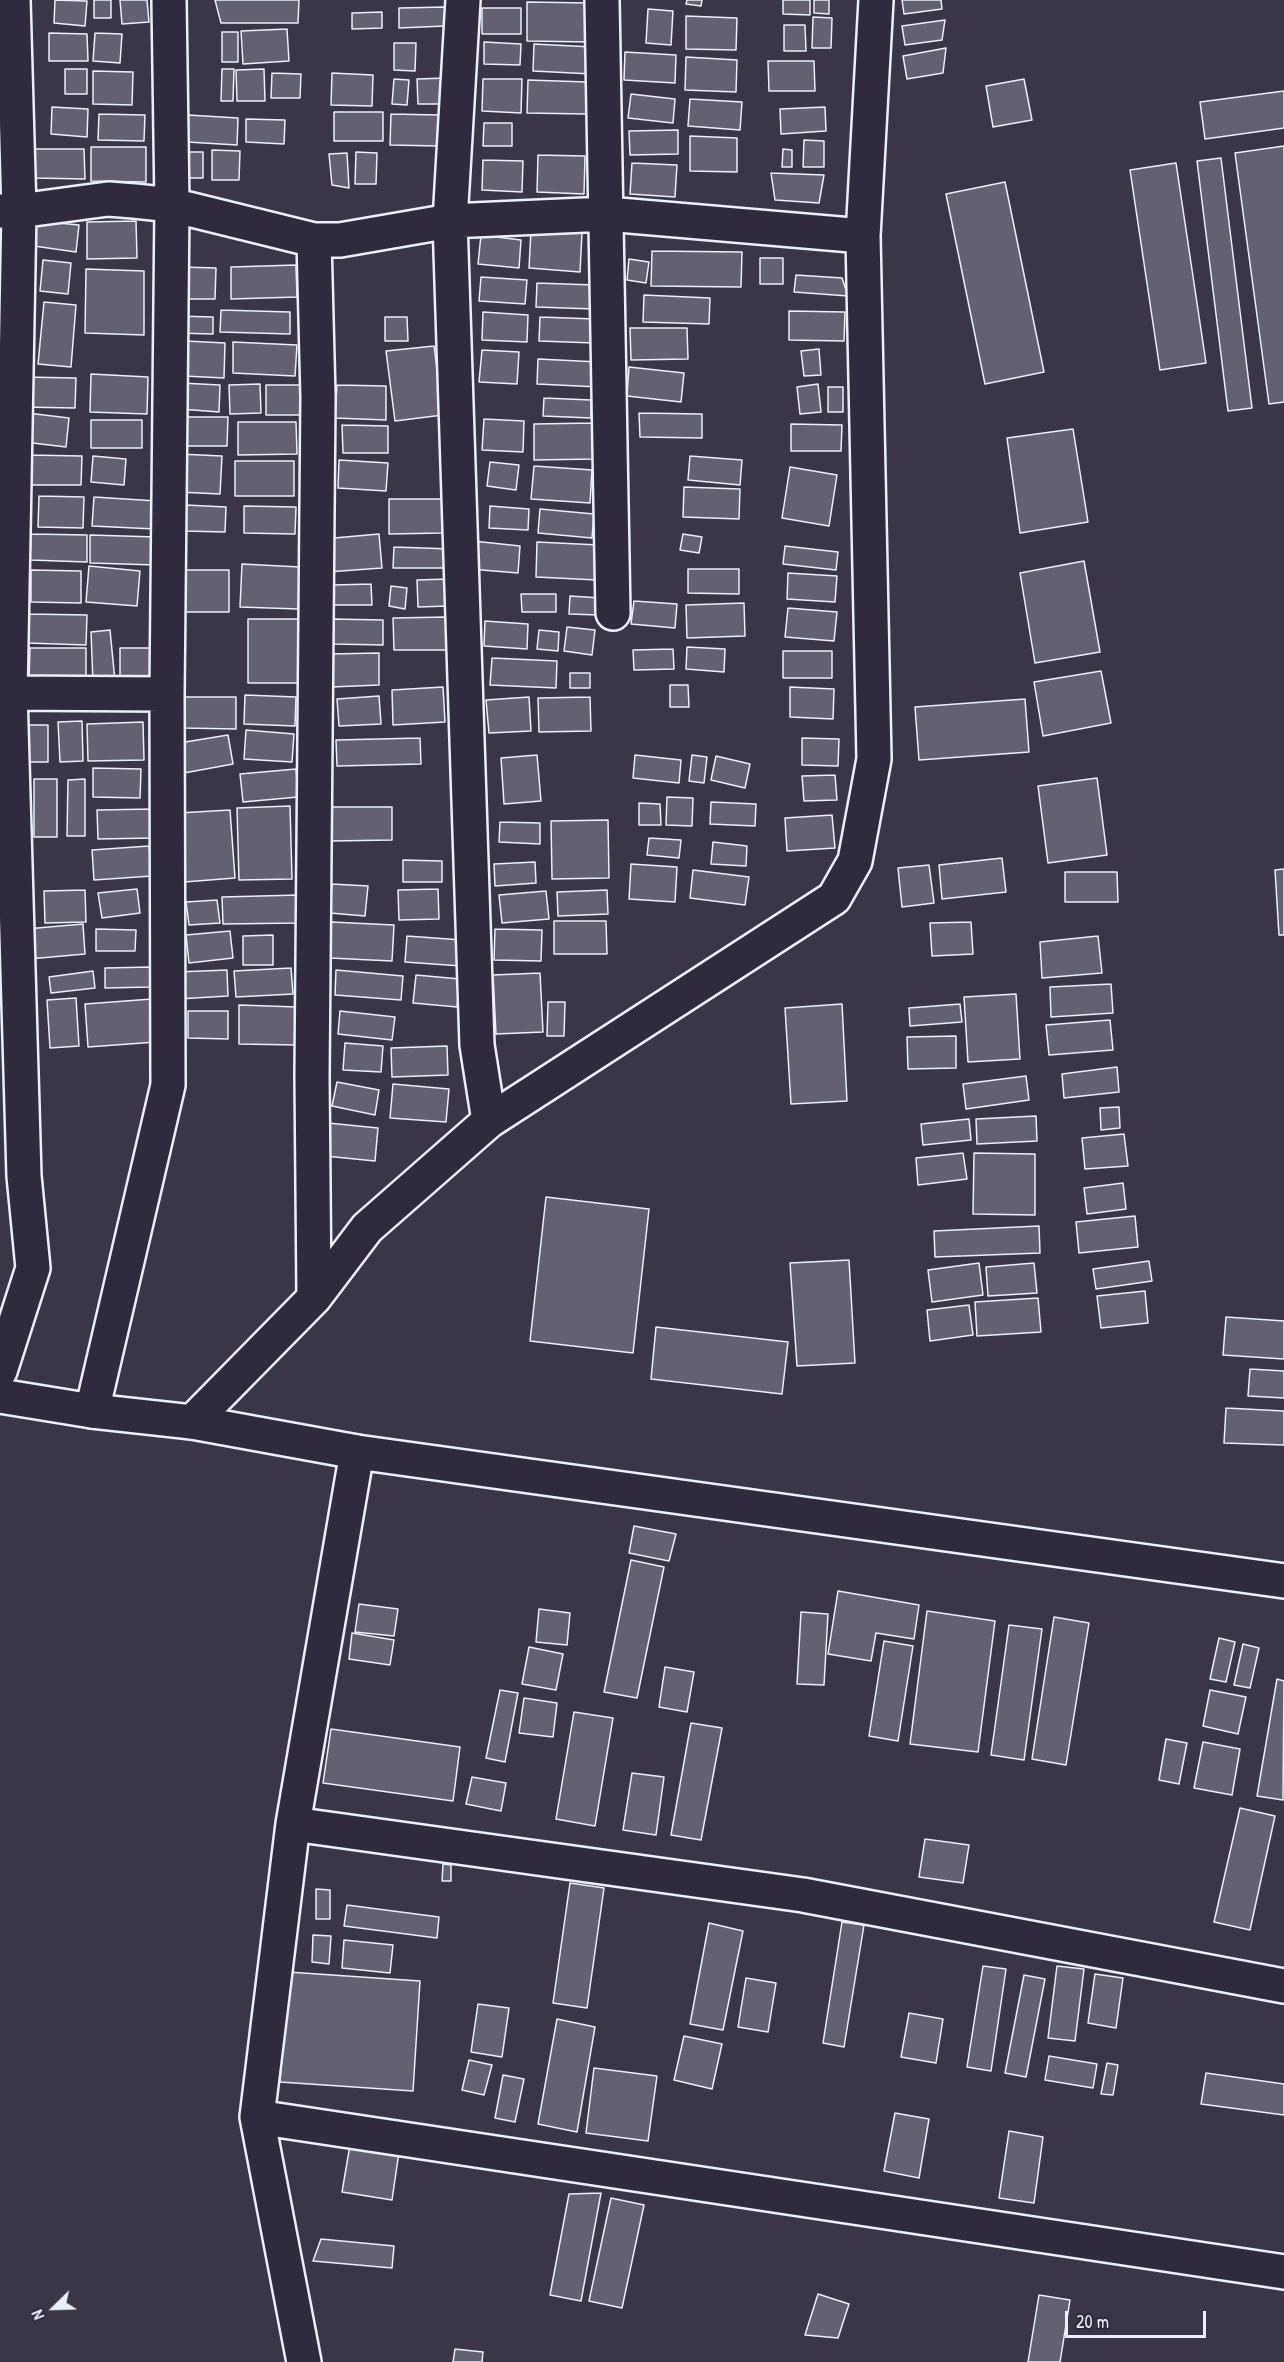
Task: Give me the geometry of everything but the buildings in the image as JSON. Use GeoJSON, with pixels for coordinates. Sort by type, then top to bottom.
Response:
{"type":"FeatureCollection","features":[{"type":"Feature","properties":{"kind":"street"},"geometry":{"type":"LineString","coordinates":[[0,1371],[33,1268],[24,1176],[5,693],[13,0]]}},
{"type":"Feature","properties":{"kind":"street"},"geometry":{"type":"LineString","coordinates":[[92,1411],[168,1085],[166,694],[172,205],[168,0]]}},
{"type":"Feature","properties":{"kind":"street"},"geometry":{"type":"LineString","coordinates":[[463,0],[450,221],[477,1045],[489,1121]]}},
{"type":"Feature","properties":{"kind":"street"},"geometry":{"type":"LineString","coordinates":[[602,0],[613,613]]}},
{"type":"Feature","properties":{"kind":"street"},"geometry":{"type":"LineString","coordinates":[[192,1422],[314,1298],[367,1228],[489,1121],[834,898],[855,861],[874,759],[863,236],[876,0]]}},
{"type":"Feature","properties":{"kind":"street"},"geometry":{"type":"LineString","coordinates":[[9,211],[108,199],[172,205],[314,240],[340,240],[450,221],[607,214],[863,236]]}},
{"type":"Feature","properties":{"kind":"street"},"geometry":{"type":"LineString","coordinates":[[314,240],[318,397],[312,1075],[314,1298]]}},
{"type":"Feature","properties":{"kind":"street"},"geometry":{"type":"LineString","coordinates":[[5,693],[166,694]]}},
{"type":"Feature","properties":{"kind":"street"},"geometry":{"type":"LineString","coordinates":[[0,1396],[92,1411],[192,1422],[357,1452],[1284,1581]]}},
{"type":"Feature","properties":{"kind":"street"},"geometry":{"type":"LineString","coordinates":[[304,2362],[257,2117],[293,1824],[357,1452]]}},
{"type":"Feature","properties":{"kind":"street"},"geometry":{"type":"LineString","coordinates":[[293,1824],[803,1895],[1284,1986]]}},
{"type":"Feature","properties":{"kind":"street"},"geometry":{"type":"LineString","coordinates":[[257,2117],[1284,2272]]}}]}
